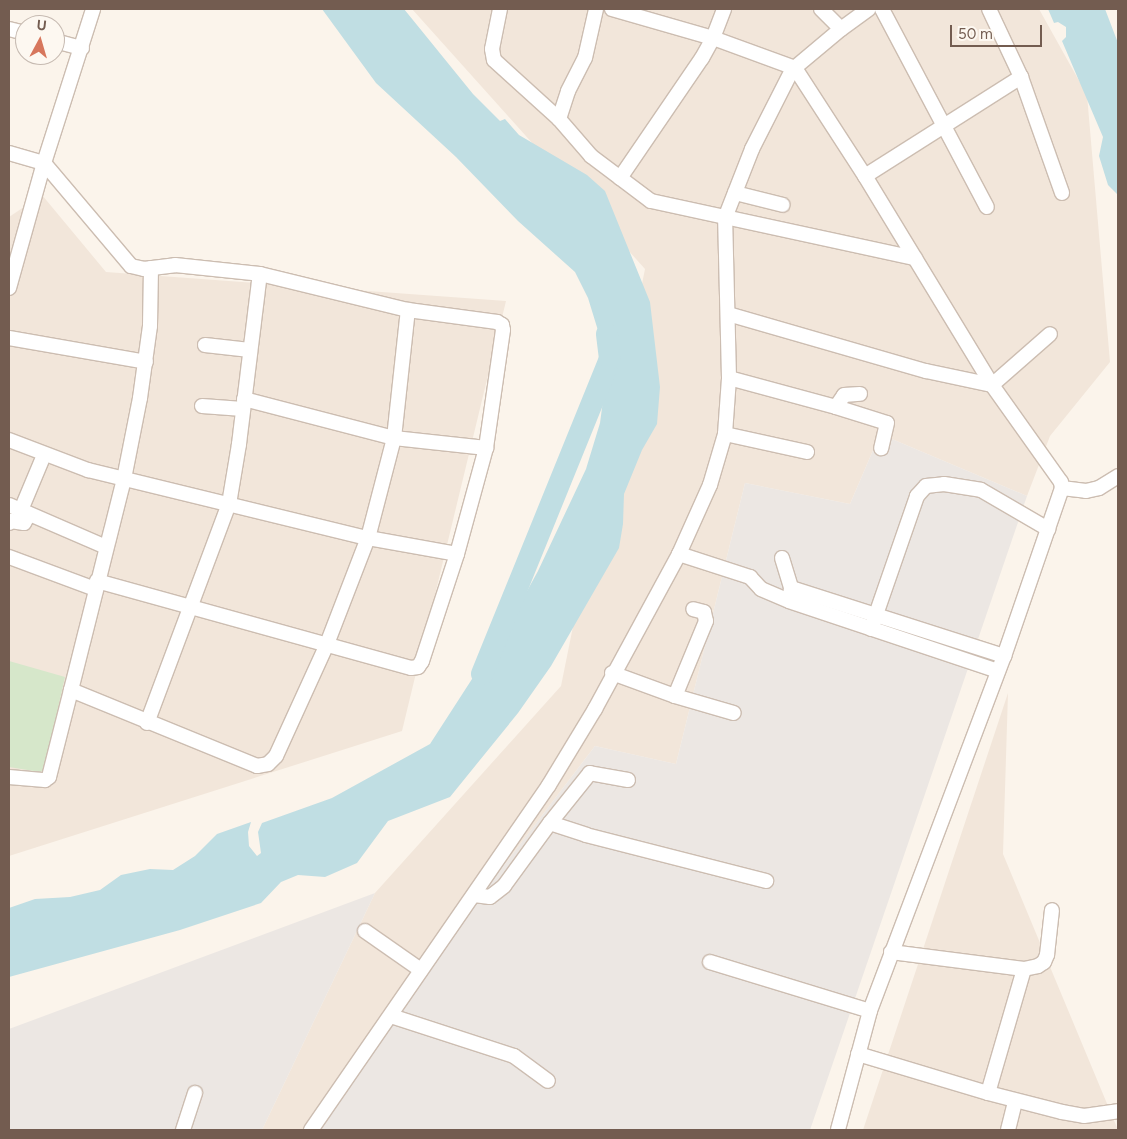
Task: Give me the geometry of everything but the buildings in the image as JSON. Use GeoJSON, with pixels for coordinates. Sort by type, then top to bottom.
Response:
{"type":"FeatureCollection","features":[{"type":"Feature","properties":{"kind":"street"},"geometry":{"type":"LineString","coordinates":[[9,288],[11,271],[93,9]]}},
{"type":"Feature","properties":{"kind":"street"},"geometry":{"type":"LineString","coordinates":[[500,9],[492,49],[494,60],[559,120],[592,156],[651,201],[915,258]]}},
{"type":"Feature","properties":{"kind":"street"},"geometry":{"type":"LineString","coordinates":[[559,120],[568,91],[586,58],[596,9]]}},
{"type":"Feature","properties":{"kind":"street"},"geometry":{"type":"LineString","coordinates":[[612,9],[713,38],[795,68],[865,176],[992,385],[1060,477],[1062,488],[1004,656],[870,1011],[838,1130]]}},
{"type":"Feature","properties":{"kind":"street"},"geometry":{"type":"LineString","coordinates":[[620,178],[702,58],[713,38],[724,9]]}},
{"type":"Feature","properties":{"kind":"street"},"geometry":{"type":"LineString","coordinates":[[821,9],[841,28]]}},
{"type":"Feature","properties":{"kind":"street"},"geometry":{"type":"LineString","coordinates":[[311,1130],[517,832],[572,746],[679,554],[710,485],[725,434],[729,378],[725,218],[752,149],[795,68],[841,28],[868,9]]}},
{"type":"Feature","properties":{"kind":"street"},"geometry":{"type":"LineString","coordinates":[[882,9],[987,207]]}},
{"type":"Feature","properties":{"kind":"street"},"geometry":{"type":"LineString","coordinates":[[989,9],[1021,77],[1062,193]]}},
{"type":"Feature","properties":{"kind":"street"},"geometry":{"type":"LineString","coordinates":[[65,44],[82,48]]}},
{"type":"Feature","properties":{"kind":"street"},"geometry":{"type":"LineString","coordinates":[[865,176],[1021,77]]}},
{"type":"Feature","properties":{"kind":"street"},"geometry":{"type":"LineString","coordinates":[[9,153],[44,163],[124,259],[138,268],[175,266],[260,274],[408,310],[497,322],[502,325],[502,339],[486,448],[457,554],[422,661],[418,667],[411,668],[192,606],[96,585],[9,557]]}},
{"type":"Feature","properties":{"kind":"street"},"geometry":{"type":"LineString","coordinates":[[734,193],[783,205]]}},
{"type":"Feature","properties":{"kind":"street"},"geometry":{"type":"LineString","coordinates":[[9,777],[45,780],[49,777],[124,479],[146,362],[150,326],[151,268]]}},
{"type":"Feature","properties":{"kind":"street"},"geometry":{"type":"LineString","coordinates":[[147,723],[229,504],[244,404],[260,274]]}},
{"type":"Feature","properties":{"kind":"street"},"geometry":{"type":"LineString","coordinates":[[71,690],[147,723],[257,766],[268,764],[276,756],[327,644],[368,538],[394,438],[408,310]]}},
{"type":"Feature","properties":{"kind":"street"},"geometry":{"type":"LineString","coordinates":[[728,314],[926,371],[992,385]]}},
{"type":"Feature","properties":{"kind":"street"},"geometry":{"type":"LineString","coordinates":[[992,385],[1050,334]]}},
{"type":"Feature","properties":{"kind":"street"},"geometry":{"type":"LineString","coordinates":[[9,338],[146,362]]}},
{"type":"Feature","properties":{"kind":"street"},"geometry":{"type":"LineString","coordinates":[[204,345],[250,350]]}},
{"type":"Feature","properties":{"kind":"street"},"geometry":{"type":"LineString","coordinates":[[729,378],[836,406],[887,423],[882,448]]}},
{"type":"Feature","properties":{"kind":"street"},"geometry":{"type":"LineString","coordinates":[[836,406],[844,395],[860,394]]}},
{"type":"Feature","properties":{"kind":"street"},"geometry":{"type":"LineString","coordinates":[[202,406],[244,404],[394,438],[486,448]]}},
{"type":"Feature","properties":{"kind":"street"},"geometry":{"type":"LineString","coordinates":[[725,434],[808,452]]}},
{"type":"Feature","properties":{"kind":"street"},"geometry":{"type":"LineString","coordinates":[[9,440],[74,466],[124,479],[368,538],[457,554]]}},
{"type":"Feature","properties":{"kind":"street"},"geometry":{"type":"LineString","coordinates":[[9,523],[11,521],[24,523],[20,510],[44,455]]}},
{"type":"Feature","properties":{"kind":"street"},"geometry":{"type":"LineString","coordinates":[[1062,488],[1086,491],[1099,488],[1118,476]]}},
{"type":"Feature","properties":{"kind":"street"},"geometry":{"type":"LineString","coordinates":[[871,629],[917,496],[926,486],[944,484],[981,490],[1048,529]]}},
{"type":"Feature","properties":{"kind":"street"},"geometry":{"type":"LineString","coordinates":[[20,510],[106,547]]}},
{"type":"Feature","properties":{"kind":"street"},"geometry":{"type":"LineString","coordinates":[[679,554],[750,576],[761,589],[876,615],[1004,656]]}},
{"type":"Feature","properties":{"kind":"street"},"geometry":{"type":"LineString","coordinates":[[782,558],[790,595]]}},
{"type":"Feature","properties":{"kind":"street"},"geometry":{"type":"LineString","coordinates":[[790,595],[871,629],[998,671]]}},
{"type":"Feature","properties":{"kind":"street"},"geometry":{"type":"LineString","coordinates":[[675,696],[706,621],[704,612],[694,609]]}},
{"type":"Feature","properties":{"kind":"street"},"geometry":{"type":"LineString","coordinates":[[612,673],[675,696],[734,713]]}},
{"type":"Feature","properties":{"kind":"street"},"geometry":{"type":"LineString","coordinates":[[474,895],[485,898],[496,894],[504,886],[533,845],[590,773],[628,780]]}},
{"type":"Feature","properties":{"kind":"street"},"geometry":{"type":"LineString","coordinates":[[550,823],[586,835],[766,881]]}},
{"type":"Feature","properties":{"kind":"street"},"geometry":{"type":"LineString","coordinates":[[517,832],[533,845]]}},
{"type":"Feature","properties":{"kind":"street"},"geometry":{"type":"LineString","coordinates":[[891,952],[1024,969],[1038,966],[1044,962],[1047,955],[1052,910]]}},
{"type":"Feature","properties":{"kind":"street"},"geometry":{"type":"LineString","coordinates":[[365,931],[421,970]]}},
{"type":"Feature","properties":{"kind":"street"},"geometry":{"type":"LineString","coordinates":[[710,962],[870,1011]]}},
{"type":"Feature","properties":{"kind":"street"},"geometry":{"type":"LineString","coordinates":[[988,1093],[1024,969]]}},
{"type":"Feature","properties":{"kind":"street"},"geometry":{"type":"LineString","coordinates":[[391,1016],[514,1056],[548,1081]]}},
{"type":"Feature","properties":{"kind":"street"},"geometry":{"type":"LineString","coordinates":[[858,1054],[988,1093],[1079,1116],[1118,1111]]}},
{"type":"Feature","properties":{"kind":"street"},"geometry":{"type":"LineString","coordinates":[[184,1130],[195,1093]]}},
{"type":"Feature","properties":{"kind":"street"},"geometry":{"type":"LineString","coordinates":[[1008,1130],[1015,1100]]}},
{"type":"Feature","properties":{"kind":"shaded area"},"geometry":{"type":"Polygon","coordinates":[[[412,9],[1039,9],[1087,95],[1110,362],[1050,436],[1027,496],[880,434],[850,504],[745,483],[676,764],[595,746],[302,1130],[262,1130],[375,893],[561,686],[645,269],[412,9]]]}},
{"type":"Feature","properties":{"kind":"shaded area"},"geometry":{"type":"Polygon","coordinates":[[[42,195],[106,272],[506,301],[402,731],[9,856],[9,217],[42,195]]]}},
{"type":"Feature","properties":{"kind":"shaded area"},"geometry":{"type":"Polygon","coordinates":[[[880,434],[1027,496],[810,1130],[302,1130],[595,746],[676,764],[745,483],[850,504],[880,434]]]}},
{"type":"Feature","properties":{"kind":"shaded area"},"geometry":{"type":"Polygon","coordinates":[[[1008,693],[1003,854],[1118,1130],[863,1130],[1008,693]]]}},
{"type":"Feature","properties":{"kind":"shaded area"},"geometry":{"type":"Polygon","coordinates":[[[375,893],[262,1130],[9,1130],[9,1029],[375,893]]]}},
{"type":"Feature","properties":{"kind":"green space"},"geometry":{"type":"Polygon","coordinates":[[[9,661],[65,677],[44,770],[40,772],[9,767],[9,661]]]}},
{"type":"Feature","properties":{"kind":"water"},"geometry":{"type":"Polygon","coordinates":[[[322,9],[404,9],[473,94],[500,121],[505,119],[519,135],[587,175],[605,191],[650,302],[660,387],[657,424],[642,450],[624,494],[623,524],[619,548],[551,666],[518,713],[450,797],[388,821],[357,863],[325,877],[298,875],[281,882],[261,903],[180,930],[9,977],[9,908],[35,899],[70,897],[100,890],[121,875],[150,869],[173,870],[195,856],[217,834],[251,822],[248,832],[249,846],[257,856],[261,853],[258,832],[262,823],[332,798],[430,744],[516,611],[538,571],[586,469],[600,423],[608,363],[588,298],[575,272],[518,221],[456,157],[376,83],[322,9]]]}},
{"type":"Feature","properties":{"kind":"water"},"geometry":{"type":"Polygon","coordinates":[[[1048,9],[1105,9],[1118,43],[1118,195],[1108,185],[1099,156],[1103,137],[1062,41],[1066,37],[1066,27],[1058,22],[1054,23],[1048,9]]]}},
{"type":"Feature","properties":{"kind":"waterway"},"geometry":{"type":"LineString","coordinates":[[482,674],[610,359],[607,334]]}}]}
